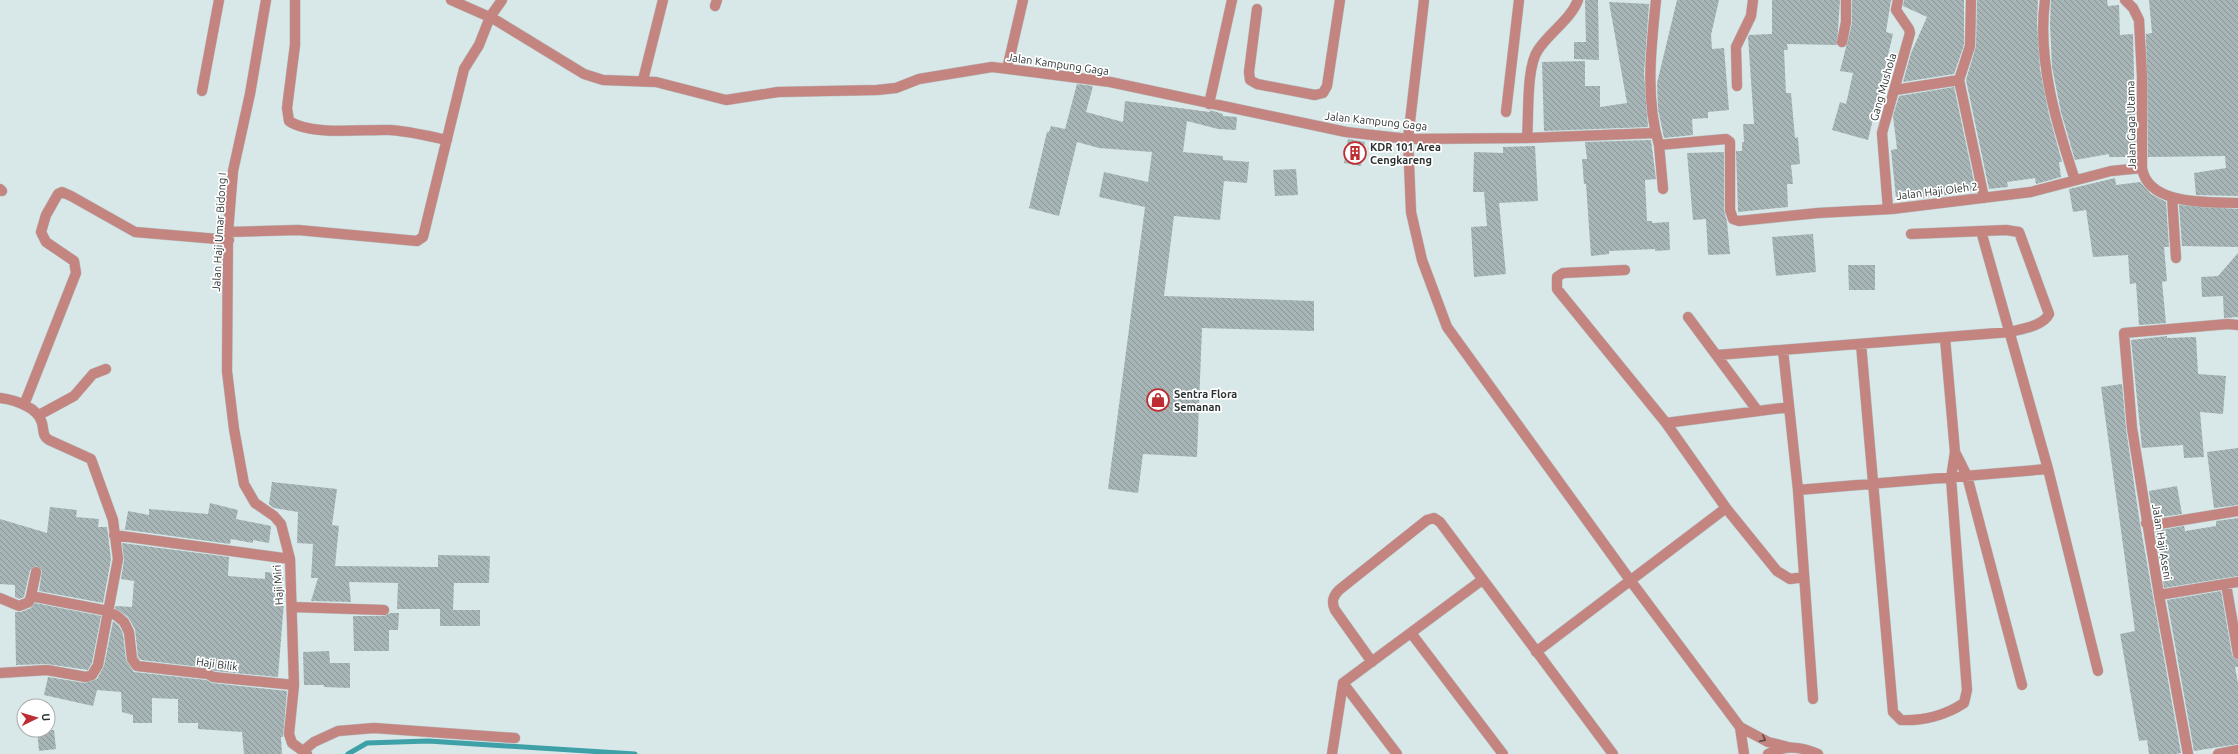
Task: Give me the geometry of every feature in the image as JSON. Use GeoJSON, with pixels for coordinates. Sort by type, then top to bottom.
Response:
{"type":"FeatureCollection","features":[{"type":"Feature","properties":{"kind":"street"},"geometry":{"type":"LineString","coordinates":[[202,91],[219,0]]}},
{"type":"Feature","properties":{"kind":"street","name":"Jalan Haji Umar Bidong I"},"geometry":{"type":"LineString","coordinates":[[266,0],[251,86],[233,171],[229,236],[227,371],[240,468],[244,484],[255,503],[274,516],[281,524],[290,559]]}},
{"type":"Feature","properties":{"kind":"street"},"geometry":{"type":"LineString","coordinates":[[296,0],[295,45],[287,108],[289,121],[319,129],[406,132],[447,140]]}},
{"type":"Feature","properties":{"kind":"street","name":"Jalan Kampung Gaga"},"geometry":{"type":"LineString","coordinates":[[451,0],[490,17],[584,74],[603,80],[642,80],[733,100],[778,92],[877,90],[896,88],[919,79],[992,67],[1110,82],[1318,127],[1408,139],[1527,138],[1655,133]]}},
{"type":"Feature","properties":{"kind":"street"},"geometry":{"type":"LineString","coordinates":[[24,405],[77,268],[72,258],[46,242],[41,232],[42,224],[58,194],[62,192],[71,196],[135,232],[229,236],[298,230],[417,241],[423,237],[426,232],[464,69],[479,45],[490,17],[502,0]]}},
{"type":"Feature","properties":{"kind":"street"},"geometry":{"type":"LineString","coordinates":[[642,80],[663,0]]}},
{"type":"Feature","properties":{"kind":"street"},"geometry":{"type":"LineString","coordinates":[[1007,69],[1023,0]]}},
{"type":"Feature","properties":{"kind":"street"},"geometry":{"type":"LineString","coordinates":[[1209,104],[1232,0]]}},
{"type":"Feature","properties":{"kind":"street"},"geometry":{"type":"LineString","coordinates":[[1257,9],[1249,72],[1250,80],[1257,84],[1315,95],[1323,93],[1327,86],[1340,0]]}},
{"type":"Feature","properties":{"kind":"street"},"geometry":{"type":"LineString","coordinates":[[1424,0],[1408,139],[1411,212],[1422,260],[1447,327],[1630,580],[1740,727],[1768,742],[1788,747],[1798,747],[1818,754]]}},
{"type":"Feature","properties":{"kind":"street"},"geometry":{"type":"LineString","coordinates":[[1506,112],[1519,0]]}},
{"type":"Feature","properties":{"kind":"street"},"geometry":{"type":"LineString","coordinates":[[1527,138],[1531,65],[1537,52],[1548,36],[1576,7],[1578,0]]}},
{"type":"Feature","properties":{"kind":"street"},"geometry":{"type":"LineString","coordinates":[[1656,0],[1650,78],[1655,133],[1659,145],[1663,189]]}},
{"type":"Feature","properties":{"kind":"street"},"geometry":{"type":"LineString","coordinates":[[1737,86],[1736,47],[1751,16],[1754,0]]}},
{"type":"Feature","properties":{"kind":"street"},"geometry":{"type":"LineString","coordinates":[[1842,42],[1846,22],[1846,0]]}},
{"type":"Feature","properties":{"kind":"street","name":"Gang Mushola"},"geometry":{"type":"LineString","coordinates":[[1888,209],[1882,133],[1910,33],[1909,29],[1896,10],[1898,0]]}},
{"type":"Feature","properties":{"kind":"street"},"geometry":{"type":"LineString","coordinates":[[1971,0],[1970,46],[1959,80],[1984,198]]}},
{"type":"Feature","properties":{"kind":"street"},"geometry":{"type":"LineString","coordinates":[[2045,0],[2042,38],[2051,92],[2075,180]]}},
{"type":"Feature","properties":{"kind":"street","name":"Jalan Gaga Utama"},"geometry":{"type":"LineString","coordinates":[[2125,0],[2133,8],[2139,20],[2142,76],[2142,168],[2145,179],[2151,185],[2172,197],[2189,201],[2238,204]]}},
{"type":"Feature","properties":{"kind":"street"},"geometry":{"type":"LineString","coordinates":[[1895,90],[1959,80]]}},
{"type":"Feature","properties":{"kind":"street","name":"Jalan Haji Oleh 2"},"geometry":{"type":"LineString","coordinates":[[1659,145],[1726,139],[1730,142],[1730,210],[1734,219],[1739,221],[1771,219],[1818,213],[1888,209],[1984,198],[2036,191],[2111,171],[2142,168]]}},
{"type":"Feature","properties":{"kind":"street"},"geometry":{"type":"LineString","coordinates":[[2172,197],[2176,258]]}},
{"type":"Feature","properties":{"kind":"street"},"geometry":{"type":"LineString","coordinates":[[1981,231],[2048,469],[2098,671]]}},
{"type":"Feature","properties":{"kind":"street"},"geometry":{"type":"LineString","coordinates":[[1717,355],[2010,332],[2040,323],[2049,314],[2019,232],[1981,231],[1911,234]]}},
{"type":"Feature","properties":{"kind":"street"},"geometry":{"type":"LineString","coordinates":[[1625,270],[1564,273],[1557,278],[1556,289],[1666,423],[1726,508],[1778,571],[1790,579],[1804,577]]}},
{"type":"Feature","properties":{"kind":"street"},"geometry":{"type":"LineString","coordinates":[[1688,318],[1757,410]]}},
{"type":"Feature","properties":{"kind":"street","name":"Jalan Haji Aseni"},"geometry":{"type":"LineString","coordinates":[[2188,754],[2159,595],[2132,428],[2124,333],[2238,325]]}},
{"type":"Feature","properties":{"kind":"street"},"geometry":{"type":"LineString","coordinates":[[1861,344],[1893,712],[1901,720],[1916,721],[1951,712],[1964,703],[1967,690],[1950,478],[1955,452],[1945,338]]}},
{"type":"Feature","properties":{"kind":"street"},"geometry":{"type":"LineString","coordinates":[[1783,350],[1798,490],[1813,699]]}},
{"type":"Feature","properties":{"kind":"street"},"geometry":{"type":"LineString","coordinates":[[39,415],[74,396],[93,374],[106,369]]}},
{"type":"Feature","properties":{"kind":"street"},"geometry":{"type":"LineString","coordinates":[[0,398],[12,399],[39,415],[45,438],[83,454],[91,459],[113,520],[118,559],[98,665],[95,672],[89,677],[47,670],[0,673]]}},
{"type":"Feature","properties":{"kind":"street"},"geometry":{"type":"LineString","coordinates":[[1666,423],[1789,407]]}},
{"type":"Feature","properties":{"kind":"street"},"geometry":{"type":"LineString","coordinates":[[1955,452],[1966,476],[2022,685]]}},
{"type":"Feature","properties":{"kind":"street"},"geometry":{"type":"LineString","coordinates":[[1798,490],[2048,469]]}},
{"type":"Feature","properties":{"kind":"street"},"geometry":{"type":"LineString","coordinates":[[1536,652],[1726,508]]}},
{"type":"Feature","properties":{"kind":"street"},"geometry":{"type":"LineString","coordinates":[[2149,526],[2238,511]]}},
{"type":"Feature","properties":{"kind":"street"},"geometry":{"type":"LineString","coordinates":[[1372,662],[1335,610],[1333,604],[1334,596],[1339,590],[1427,520],[1434,518],[1440,522],[1613,754]]}},
{"type":"Feature","properties":{"kind":"street","name":"Haji Miri"},"geometry":{"type":"LineString","coordinates":[[114,535],[290,559],[294,685],[289,734],[292,743],[305,753]]}},
{"type":"Feature","properties":{"kind":"street"},"geometry":{"type":"LineString","coordinates":[[0,598],[13,605],[20,606],[29,602],[36,572]]}},
{"type":"Feature","properties":{"kind":"street"},"geometry":{"type":"LineString","coordinates":[[1332,754],[1343,683],[1482,580]]}},
{"type":"Feature","properties":{"kind":"street"},"geometry":{"type":"LineString","coordinates":[[2159,595],[2238,582]]}},
{"type":"Feature","properties":{"kind":"street"},"geometry":{"type":"LineString","coordinates":[[2226,584],[2238,654]]}},
{"type":"Feature","properties":{"kind":"street"},"geometry":{"type":"LineString","coordinates":[[31,596],[108,611]]}},
{"type":"Feature","properties":{"kind":"street"},"geometry":{"type":"LineString","coordinates":[[292,607],[384,610]]}},
{"type":"Feature","properties":{"kind":"street","name":"Haji Bilik"},"geometry":{"type":"LineString","coordinates":[[108,611],[117,616],[126,626],[131,641],[132,659],[137,666],[208,674],[213,677],[294,685]]}},
{"type":"Feature","properties":{"kind":"street"},"geometry":{"type":"LineString","coordinates":[[1411,633],[1503,754]]}},
{"type":"Feature","properties":{"kind":"street"},"geometry":{"type":"LineString","coordinates":[[1343,683],[1397,754]]}},
{"type":"Feature","properties":{"kind":"street"},"geometry":{"type":"LineString","coordinates":[[1740,727],[1744,754]]}},
{"type":"Feature","properties":{"kind":"street"},"geometry":{"type":"LineString","coordinates":[[305,753],[314,742],[338,731],[374,728],[515,738]]}},
{"type":"Feature","properties":{"kind":"street"},"geometry":{"type":"LineString","coordinates":[[1768,754],[1788,747]]}},
{"type":"Feature","properties":{"kind":"street"},"geometry":{"type":"LineString","coordinates":[[2218,754],[2238,750]]}},
{"type":"Feature","properties":{"kind":"building"},"geometry":{"type":"Polygon","coordinates":[[[1585,0],[1598,0],[1599,60],[1574,59],[1574,42],[1586,42],[1585,0]]]}},
{"type":"Feature","properties":{"kind":"building"},"geometry":{"type":"Polygon","coordinates":[[[1677,0],[1719,0],[1711,35],[1712,49],[1724,48],[1729,110],[1708,112],[1708,118],[1692,119],[1693,135],[1664,138],[1658,109],[1657,83],[1677,0]]]}},
{"type":"Feature","properties":{"kind":"building"},"geometry":{"type":"Polygon","coordinates":[[[1772,0],[1840,0],[1837,45],[1787,44],[1788,50],[1784,50],[1786,93],[1791,93],[1795,138],[1798,137],[1800,164],[1791,165],[1793,184],[1787,184],[1788,207],[1738,212],[1736,151],[1742,151],[1742,142],[1744,142],[1743,124],[1754,124],[1748,37],[1749,35],[1772,34],[1772,0]]]}},
{"type":"Feature","properties":{"kind":"building"},"geometry":{"type":"Polygon","coordinates":[[[1852,0],[1891,0],[1886,32],[1893,34],[1868,140],[1832,130],[1840,102],[1846,104],[1853,73],[1840,71],[1852,23],[1852,0]]]}},
{"type":"Feature","properties":{"kind":"building"},"geometry":{"type":"Polygon","coordinates":[[[1904,0],[1964,0],[1964,45],[1954,74],[1903,82],[1911,53],[1927,17],[1903,6],[1904,0]]]}},
{"type":"Feature","properties":{"kind":"building"},"geometry":{"type":"Polygon","coordinates":[[[1977,0],[2038,0],[2037,23],[2040,69],[2049,115],[2062,162],[2059,162],[2061,177],[2036,184],[2035,178],[2007,182],[2008,187],[1989,189],[1966,80],[1976,46],[1977,0]]]}},
{"type":"Feature","properties":{"kind":"building"},"geometry":{"type":"Polygon","coordinates":[[[2051,0],[2107,0],[2108,6],[2119,5],[2120,35],[2133,34],[2136,157],[2109,157],[2109,154],[2075,160],[2061,112],[2052,67],[2050,23],[2051,0]]]}},
{"type":"Feature","properties":{"kind":"building"},"geometry":{"type":"Polygon","coordinates":[[[2149,0],[2238,0],[2238,196],[2196,195],[2194,173],[2226,168],[2225,156],[2148,157],[2146,34],[2152,33],[2149,0]]]}},
{"type":"Feature","properties":{"kind":"building"},"geometry":{"type":"Polygon","coordinates":[[[1609,2],[1649,4],[1644,73],[1648,127],[1544,131],[1542,62],[1585,61],[1585,86],[1600,86],[1600,107],[1627,103],[1609,2]]]}},
{"type":"Feature","properties":{"kind":"building"},"geometry":{"type":"Polygon","coordinates":[[[1077,84],[1093,86],[1086,112],[1123,122],[1125,101],[1210,112],[1210,110],[1223,114],[1223,116],[1237,117],[1236,130],[1218,129],[1187,121],[1183,152],[1223,156],[1223,160],[1249,162],[1247,183],[1224,181],[1220,220],[1174,216],[1164,296],[1314,301],[1314,331],[1202,328],[1197,457],[1143,454],[1138,493],[1108,489],[1145,207],[1099,197],[1104,172],[1148,182],[1152,152],[1099,148],[1077,142],[1059,216],[1029,208],[1047,132],[1049,132],[1051,126],[1065,129],[1077,84]]]}},
{"type":"Feature","properties":{"kind":"building"},"geometry":{"type":"Polygon","coordinates":[[[1954,87],[1976,191],[1916,199],[1916,196],[1896,198],[1891,150],[1897,149],[1893,116],[1899,96],[1954,87]]]}},
{"type":"Feature","properties":{"kind":"building","name":"KDR 101 Area Cengkareng"},"geometry":{"type":"Polygon","coordinates":[[[1348,139],[1365,142],[1361,166],[1344,163],[1348,139]]]}},
{"type":"Feature","properties":{"kind":"building"},"geometry":{"type":"Polygon","coordinates":[[[1651,140],[1656,179],[1645,180],[1647,221],[1652,221],[1652,223],[1669,222],[1670,250],[1655,251],[1655,249],[1609,251],[1609,254],[1591,256],[1586,184],[1584,184],[1582,159],[1587,159],[1585,142],[1651,140]]]}},
{"type":"Feature","properties":{"kind":"building"},"geometry":{"type":"Polygon","coordinates":[[[1535,146],[1538,201],[1499,203],[1506,274],[1474,277],[1471,227],[1487,226],[1484,192],[1473,192],[1474,152],[1503,153],[1503,147],[1535,146]]]}},
{"type":"Feature","properties":{"kind":"building"},"geometry":{"type":"Polygon","coordinates":[[[1724,152],[1724,210],[1727,222],[1730,254],[1708,255],[1706,219],[1693,220],[1687,153],[1724,152]]]}},
{"type":"Feature","properties":{"kind":"building"},"geometry":{"type":"Polygon","coordinates":[[[1296,169],[1298,195],[1275,196],[1273,170],[1296,169]]]}},
{"type":"Feature","properties":{"kind":"building"},"geometry":{"type":"Polygon","coordinates":[[[2115,178],[2116,185],[2140,182],[2151,194],[2166,202],[2169,247],[2164,247],[2167,281],[2162,282],[2166,323],[2139,325],[2136,283],[2130,284],[2128,255],[2093,257],[2086,210],[2073,212],[2069,189],[2115,178]]]}},
{"type":"Feature","properties":{"kind":"building"},"geometry":{"type":"Polygon","coordinates":[[[2179,205],[2238,209],[2238,247],[2182,246],[2179,205]]]}},
{"type":"Feature","properties":{"kind":"building"},"geometry":{"type":"Polygon","coordinates":[[[1813,234],[1816,272],[1776,276],[1772,237],[1813,234]]]}},
{"type":"Feature","properties":{"kind":"building"},"geometry":{"type":"Polygon","coordinates":[[[2238,253],[2238,317],[2224,318],[2223,296],[2202,297],[2201,277],[2218,276],[2238,253]]]}},
{"type":"Feature","properties":{"kind":"building"},"geometry":{"type":"Polygon","coordinates":[[[1848,265],[1875,265],[1875,290],[1849,290],[1848,265]]]}},
{"type":"Feature","properties":{"kind":"building"},"geometry":{"type":"Polygon","coordinates":[[[2167,336],[2167,338],[2196,337],[2198,374],[2226,376],[2223,414],[2200,412],[2204,457],[2184,458],[2183,445],[2142,448],[2131,340],[2167,336]]]}},
{"type":"Feature","properties":{"kind":"building"},"geometry":{"type":"Polygon","coordinates":[[[2122,384],[2126,429],[2140,524],[2181,753],[2176,754],[2149,754],[2147,740],[2139,741],[2120,634],[2135,631],[2101,387],[2122,384]]]}},
{"type":"Feature","properties":{"kind":"building"},"geometry":{"type":"Polygon","coordinates":[[[2238,448],[2238,505],[2214,508],[2207,452],[2238,448]]]}},
{"type":"Feature","properties":{"kind":"building"},"geometry":{"type":"Polygon","coordinates":[[[272,482],[337,489],[332,525],[339,526],[335,566],[438,567],[438,555],[490,556],[489,583],[454,583],[453,610],[480,610],[480,626],[440,626],[440,609],[397,609],[398,583],[349,582],[351,602],[311,601],[318,578],[311,578],[313,544],[297,543],[298,512],[274,508],[269,504],[272,482]]]}},
{"type":"Feature","properties":{"kind":"building"},"geometry":{"type":"Polygon","coordinates":[[[2177,486],[2182,514],[2153,518],[2149,491],[2177,486]]]}},
{"type":"Feature","properties":{"kind":"building"},"geometry":{"type":"Polygon","coordinates":[[[210,503],[238,510],[236,519],[271,526],[269,543],[253,540],[253,543],[231,539],[230,544],[121,529],[125,529],[128,511],[149,515],[149,509],[208,514],[210,503]]]}},
{"type":"Feature","properties":{"kind":"building"},"geometry":{"type":"Polygon","coordinates":[[[50,507],[77,510],[76,517],[99,519],[98,527],[107,527],[111,559],[103,603],[39,591],[42,570],[37,566],[30,570],[24,597],[19,599],[15,597],[15,585],[0,584],[0,519],[47,533],[50,507]]]}},
{"type":"Feature","properties":{"kind":"building"},"geometry":{"type":"Polygon","coordinates":[[[2238,518],[2238,576],[2164,588],[2155,531],[2184,526],[2185,531],[2216,526],[2216,521],[2238,518]]]}},
{"type":"Feature","properties":{"kind":"building"},"geometry":{"type":"Polygon","coordinates":[[[122,543],[229,557],[228,576],[265,579],[265,572],[283,574],[281,602],[284,602],[278,677],[215,671],[209,668],[141,660],[138,657],[135,629],[128,617],[115,608],[116,606],[132,607],[134,581],[121,579],[124,560],[122,543]]]}},
{"type":"Feature","properties":{"kind":"building"},"geometry":{"type":"Polygon","coordinates":[[[2221,591],[2232,655],[2238,660],[2238,667],[2235,667],[2238,683],[2238,744],[2194,751],[2167,600],[2221,591]]]}},
{"type":"Feature","properties":{"kind":"building"},"geometry":{"type":"Polygon","coordinates":[[[35,603],[101,616],[92,663],[88,670],[47,664],[16,665],[15,612],[21,612],[31,608],[35,603]]]}},
{"type":"Feature","properties":{"kind":"building"},"geometry":{"type":"Polygon","coordinates":[[[390,613],[399,613],[398,630],[389,630],[389,651],[354,651],[353,616],[384,616],[390,613]]]}},
{"type":"Feature","properties":{"kind":"building"},"geometry":{"type":"Polygon","coordinates":[[[113,621],[119,626],[123,634],[126,660],[134,672],[206,680],[212,683],[287,691],[283,737],[281,737],[282,754],[244,754],[242,732],[198,729],[198,723],[178,723],[178,699],[152,698],[152,723],[133,723],[133,715],[122,712],[121,692],[97,690],[93,706],[44,695],[48,677],[85,683],[97,679],[104,666],[113,621]]]}},
{"type":"Feature","properties":{"kind":"building"},"geometry":{"type":"Polygon","coordinates":[[[329,651],[330,663],[350,663],[350,688],[324,687],[324,685],[304,685],[303,652],[329,651]]]}},
{"type":"Feature","properties":{"kind":"building"},"geometry":{"type":"Polygon","coordinates":[[[38,738],[55,738],[56,749],[39,751],[38,738]]]}},
{"type":"Feature","properties":{"kind":"waterway"},"geometry":{"type":"LineString","coordinates":[[348,754],[367,743],[428,741],[635,754]]}},
{"type":"Feature","properties":{"kind":"place","name":"KDR 101 Area Cengkareng"},"geometry":{"type":"Point","coordinates":[1355,153]}},
{"type":"Feature","properties":{"kind":"place","name":"Sentra Flora Semanan"},"geometry":{"type":"Point","coordinates":[1158,400]}}]}
